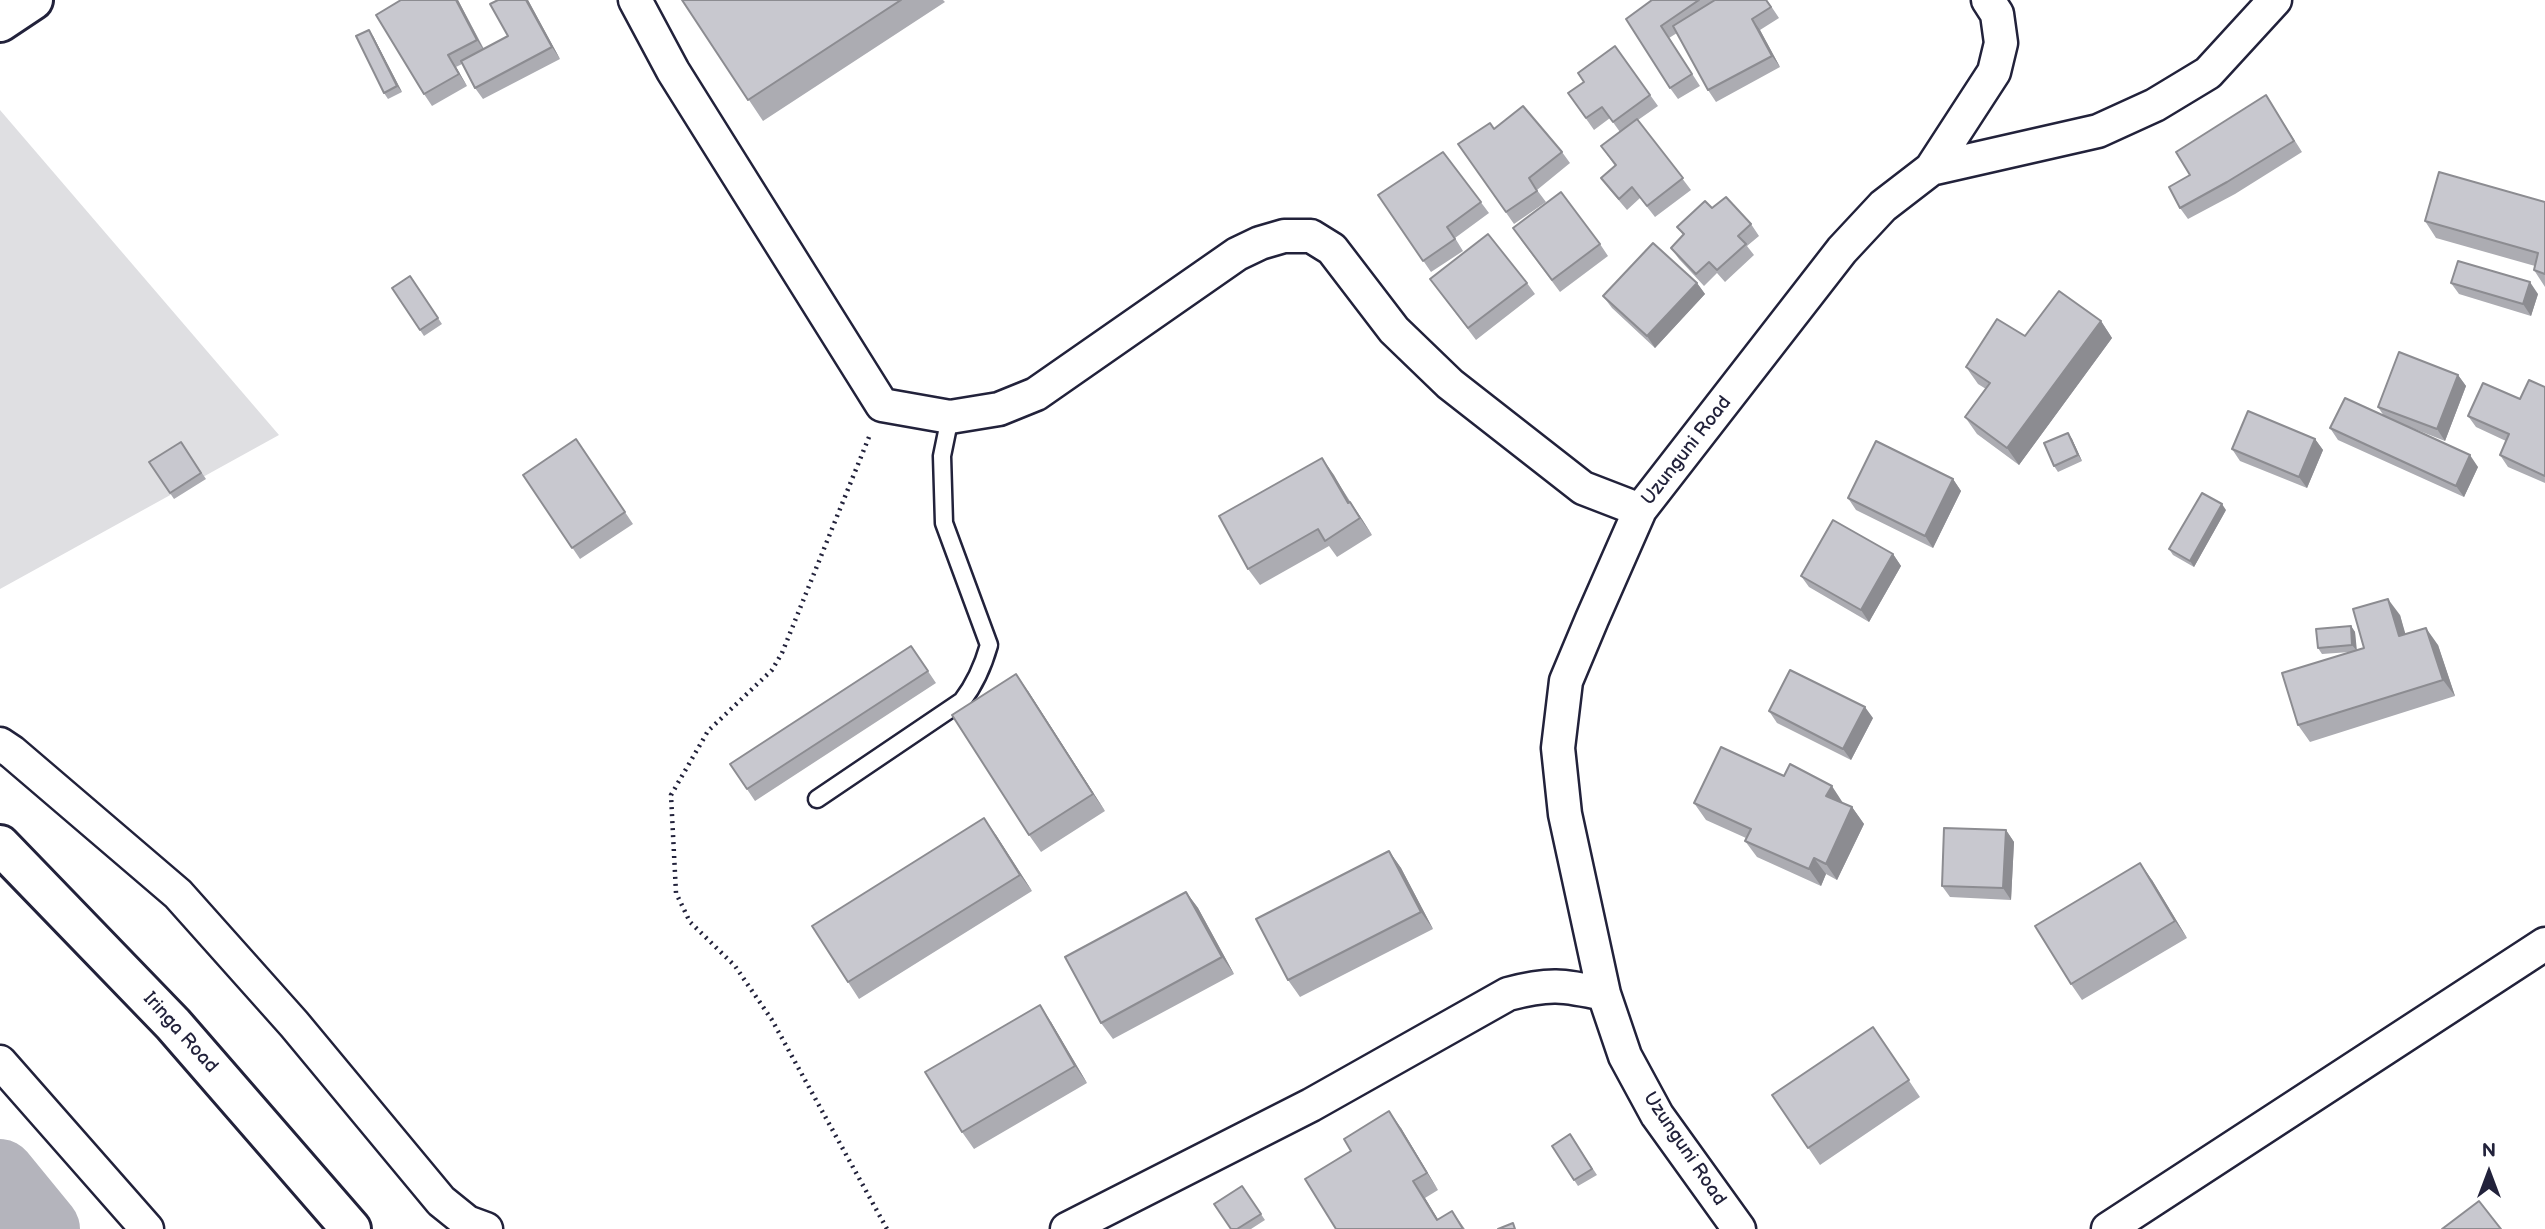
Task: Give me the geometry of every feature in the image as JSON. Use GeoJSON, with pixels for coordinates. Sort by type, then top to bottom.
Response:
{"type":"FeatureCollection","features":[{"type":"Feature","properties":{"kind":"main road"},"geometry":{"type":"LineString","coordinates":[[0,22],[33,0]]}},
{"type":"Feature","properties":{"kind":"main road","name":"Iringa Road"},"geometry":{"type":"LineString","coordinates":[[0,845],[173,1024],[351,1229]]}},
{"type":"Feature","properties":{"kind":"street"},"geometry":{"type":"LineString","coordinates":[[635,0],[673,71],[882,405],[950,417],[999,409],[1036,394],[1237,254],[1284,236],[1311,236],[1332,249],[1394,330],[1450,384],[1583,488],[1640,510]]}},
{"type":"Feature","properties":{"kind":"street"},"geometry":{"type":"LineString","coordinates":[[1931,169],[1994,72],[2001,43],[1997,14],[1988,0]]}},
{"type":"Feature","properties":{"kind":"street","name":"Uzunguni Road"},"geometry":{"type":"LineString","coordinates":[[1739,1229],[1657,1115],[1625,1056],[1604,995],[1564,814],[1558,748],[1566,681],[1640,510],[1842,250],[1883,206],[1931,169],[2098,131],[2155,105],[2208,73],[2275,0]]}},
{"type":"Feature","properties":{"kind":"street"},"geometry":{"type":"LineString","coordinates":[[0,744],[178,894],[295,1024],[441,1201],[467,1222],[486,1229]]}},
{"type":"Feature","properties":{"kind":"street"},"geometry":{"type":"LineString","coordinates":[[2108,1229],[2545,944]]}},
{"type":"Feature","properties":{"kind":"street"},"geometry":{"type":"LineString","coordinates":[[1067,1229],[1311,1105],[1508,995],[1534,987],[1564,985],[1604,995]]}},
{"type":"Feature","properties":{"kind":"street"},"geometry":{"type":"LineString","coordinates":[[0,1062],[147,1229]]}},
{"type":"Feature","properties":{"kind":"lane"},"geometry":{"type":"LineString","coordinates":[[817,799],[962,701],[975,684],[985,661],[989,645],[944,523],[942,456],[950,417]]}},
{"type":"Feature","properties":{"kind":"path"},"geometry":{"type":"LineString","coordinates":[[882,405],[782,653],[772,670],[708,731],[671,795],[671,818],[676,893],[690,922],[735,966],[772,1020],[887,1229]]}},
{"type":"Feature","properties":{"kind":"shaded area"},"geometry":{"type":"Polygon","coordinates":[[[0,110],[279,435],[0,589],[0,110]]]}},
{"type":"Feature","properties":{"kind":"building"},"geometry":{"type":"Polygon","coordinates":[[[401,0],[456,0],[477,40],[448,55],[459,74],[424,94],[376,15],[401,0]]]}},
{"type":"Feature","properties":{"kind":"building"},"geometry":{"type":"Polygon","coordinates":[[[498,0],[526,0],[552,47],[475,88],[461,61],[508,36],[490,4],[498,0]]]}},
{"type":"Feature","properties":{"kind":"building"},"geometry":{"type":"Polygon","coordinates":[[[682,0],[901,0],[748,100],[682,0]]]}},
{"type":"Feature","properties":{"kind":"building"},"geometry":{"type":"Polygon","coordinates":[[[1652,0],[1699,0],[1661,26],[1692,74],[1670,88],[1626,19],[1652,0]]]}},
{"type":"Feature","properties":{"kind":"building"},"geometry":{"type":"Polygon","coordinates":[[[1715,0],[1766,0],[1771,7],[1752,19],[1772,56],[1708,90],[1673,26],[1715,0]]]}},
{"type":"Feature","properties":{"kind":"building"},"geometry":{"type":"Polygon","coordinates":[[[369,30],[397,86],[384,93],[356,36],[369,30]]]}},
{"type":"Feature","properties":{"kind":"building"},"geometry":{"type":"Polygon","coordinates":[[[1615,46],[1650,95],[1613,122],[1602,107],[1586,118],[1568,93],[1584,82],[1578,73],[1615,46]]]}},
{"type":"Feature","properties":{"kind":"building"},"geometry":{"type":"Polygon","coordinates":[[[2266,95],[2294,141],[2180,208],[2169,187],[2190,175],[2176,152],[2266,95]]]}},
{"type":"Feature","properties":{"kind":"building"},"geometry":{"type":"Polygon","coordinates":[[[1523,106],[1562,152],[1529,178],[1537,191],[1506,212],[1458,144],[1490,123],[1494,129],[1523,106]]]}},
{"type":"Feature","properties":{"kind":"building"},"geometry":{"type":"Polygon","coordinates":[[[1637,119],[1683,178],[1647,206],[1632,187],[1619,199],[1601,178],[1616,165],[1601,146],[1637,119]]]}},
{"type":"Feature","properties":{"kind":"building"},"geometry":{"type":"Polygon","coordinates":[[[1443,152],[1481,202],[1447,227],[1455,239],[1423,261],[1378,195],[1443,152]]]}},
{"type":"Feature","properties":{"kind":"building"},"geometry":{"type":"Polygon","coordinates":[[[2439,172],[2545,202],[2545,274],[2534,270],[2538,253],[2425,221],[2439,172]]]}},
{"type":"Feature","properties":{"kind":"building"},"geometry":{"type":"Polygon","coordinates":[[[1561,192],[1600,244],[1552,280],[1513,228],[1561,192]]]}},
{"type":"Feature","properties":{"kind":"building"},"geometry":{"type":"Polygon","coordinates":[[[1726,197],[1751,224],[1738,236],[1746,244],[1717,270],[1709,262],[1696,274],[1671,248],[1684,234],[1677,227],[1705,201],[1712,208],[1726,197]]]}},
{"type":"Feature","properties":{"kind":"building"},"geometry":{"type":"Polygon","coordinates":[[[1488,234],[1527,283],[1468,328],[1430,279],[1488,234]]]}},
{"type":"Feature","properties":{"kind":"building"},"geometry":{"type":"Polygon","coordinates":[[[1653,243],[1697,283],[1647,336],[1603,296],[1653,243]]]}},
{"type":"Feature","properties":{"kind":"building"},"geometry":{"type":"Polygon","coordinates":[[[2458,261],[2530,282],[2523,304],[2451,283],[2458,261]]]}},
{"type":"Feature","properties":{"kind":"building"},"geometry":{"type":"Polygon","coordinates":[[[410,276],[438,318],[420,330],[392,288],[410,276]]]}},
{"type":"Feature","properties":{"kind":"building"},"geometry":{"type":"Polygon","coordinates":[[[2059,291],[2101,321],[2007,448],[1965,417],[1990,383],[1966,367],[1997,319],[2025,336],[2059,291]]]}},
{"type":"Feature","properties":{"kind":"building"},"geometry":{"type":"Polygon","coordinates":[[[2399,352],[2458,375],[2437,429],[2378,407],[2399,352]]]}},
{"type":"Feature","properties":{"kind":"building"},"geometry":{"type":"Polygon","coordinates":[[[2529,380],[2545,387],[2545,476],[2500,455],[2509,434],[2468,416],[2483,383],[2520,399],[2529,380]]]}},
{"type":"Feature","properties":{"kind":"building"},"geometry":{"type":"Polygon","coordinates":[[[2345,398],[2470,455],[2456,486],[2330,428],[2345,398]]]}},
{"type":"Feature","properties":{"kind":"building"},"geometry":{"type":"Polygon","coordinates":[[[2248,411],[2315,439],[2299,477],[2232,449],[2248,411]]]}},
{"type":"Feature","properties":{"kind":"building"},"geometry":{"type":"Polygon","coordinates":[[[2068,433],[2078,455],[2054,466],[2044,443],[2068,433]]]}},
{"type":"Feature","properties":{"kind":"building"},"geometry":{"type":"Polygon","coordinates":[[[576,439],[625,512],[572,548],[523,475],[576,439]]]}},
{"type":"Feature","properties":{"kind":"building"},"geometry":{"type":"Polygon","coordinates":[[[1876,441],[1953,479],[1925,536],[1848,498],[1876,441]]]}},
{"type":"Feature","properties":{"kind":"building"},"geometry":{"type":"Polygon","coordinates":[[[181,442],[201,473],[170,493],[149,462],[181,442]]]}},
{"type":"Feature","properties":{"kind":"building"},"geometry":{"type":"Polygon","coordinates":[[[1322,458],[1348,503],[1350,502],[1360,518],[1325,541],[1318,529],[1248,569],[1219,516],[1322,458]]]}},
{"type":"Feature","properties":{"kind":"building"},"geometry":{"type":"Polygon","coordinates":[[[2202,493],[2222,504],[2190,561],[2169,549],[2202,493]]]}},
{"type":"Feature","properties":{"kind":"building"},"geometry":{"type":"Polygon","coordinates":[[[1833,520],[1893,554],[1861,610],[1801,576],[1833,520]]]}},
{"type":"Feature","properties":{"kind":"building"},"geometry":{"type":"Polygon","coordinates":[[[2388,599],[2399,636],[2426,628],[2443,680],[2298,725],[2282,673],[2364,648],[2353,609],[2388,599]]]}},
{"type":"Feature","properties":{"kind":"building"},"geometry":{"type":"Polygon","coordinates":[[[2351,626],[2352,645],[2318,648],[2316,629],[2351,626]]]}},
{"type":"Feature","properties":{"kind":"building"},"geometry":{"type":"Polygon","coordinates":[[[911,646],[928,671],[747,789],[730,764],[911,646]]]}},
{"type":"Feature","properties":{"kind":"building"},"geometry":{"type":"Polygon","coordinates":[[[1790,670],[1865,707],[1843,749],[1769,711],[1790,670]]]}},
{"type":"Feature","properties":{"kind":"building"},"geometry":{"type":"Polygon","coordinates":[[[1016,674],[1093,794],[1029,835],[952,715],[1016,674]]]}},
{"type":"Feature","properties":{"kind":"building"},"geometry":{"type":"Polygon","coordinates":[[[1721,747],[1784,776],[1790,764],[1832,786],[1826,796],[1852,807],[1826,864],[1814,858],[1809,869],[1745,841],[1751,829],[1694,803],[1721,747]]]}},
{"type":"Feature","properties":{"kind":"building"},"geometry":{"type":"Polygon","coordinates":[[[984,818],[1020,875],[848,982],[812,926],[984,818]]]}},
{"type":"Feature","properties":{"kind":"building"},"geometry":{"type":"Polygon","coordinates":[[[1944,828],[2006,830],[2003,888],[1942,886],[1944,828]]]}},
{"type":"Feature","properties":{"kind":"building"},"geometry":{"type":"Polygon","coordinates":[[[1389,851],[1421,912],[1288,980],[1256,919],[1389,851]]]}},
{"type":"Feature","properties":{"kind":"building"},"geometry":{"type":"Polygon","coordinates":[[[2140,863],[2175,921],[2071,984],[2035,926],[2140,863]]]}},
{"type":"Feature","properties":{"kind":"building"},"geometry":{"type":"Polygon","coordinates":[[[1186,892],[1222,957],[1101,1023],[1065,957],[1186,892]]]}},
{"type":"Feature","properties":{"kind":"building"},"geometry":{"type":"Polygon","coordinates":[[[1040,1005],[1075,1066],[962,1132],[925,1072],[1040,1005]]]}},
{"type":"Feature","properties":{"kind":"building"},"geometry":{"type":"Polygon","coordinates":[[[1873,1027],[1909,1080],[1808,1148],[1772,1095],[1873,1027]]]}},
{"type":"Feature","properties":{"kind":"building"},"geometry":{"type":"Polygon","coordinates":[[[1389,1111],[1427,1173],[1413,1181],[1437,1220],[1452,1211],[1463,1229],[1336,1229],[1305,1179],[1351,1151],[1344,1139],[1389,1111]]]}},
{"type":"Feature","properties":{"kind":"building"},"geometry":{"type":"Polygon","coordinates":[[[1570,1134],[1592,1169],[1574,1180],[1552,1146],[1570,1134]]]}},
{"type":"Feature","properties":{"kind":"building"},"geometry":{"type":"Polygon","coordinates":[[[1242,1186],[1261,1214],[1237,1229],[1231,1229],[1214,1204],[1242,1186]]]}},
{"type":"Feature","properties":{"kind":"building"},"geometry":{"type":"Polygon","coordinates":[[[2479,1201],[2501,1229],[2442,1229],[2479,1201]]]}},
{"type":"Feature","properties":{"kind":"building"},"geometry":{"type":"Polygon","coordinates":[[[1513,1223],[1515,1229],[1498,1229],[1513,1223]]]}},
{"type":"Feature","properties":{"kind":"waterway"},"geometry":{"type":"LineString","coordinates":[[0,1174],[45,1229]]}}]}
